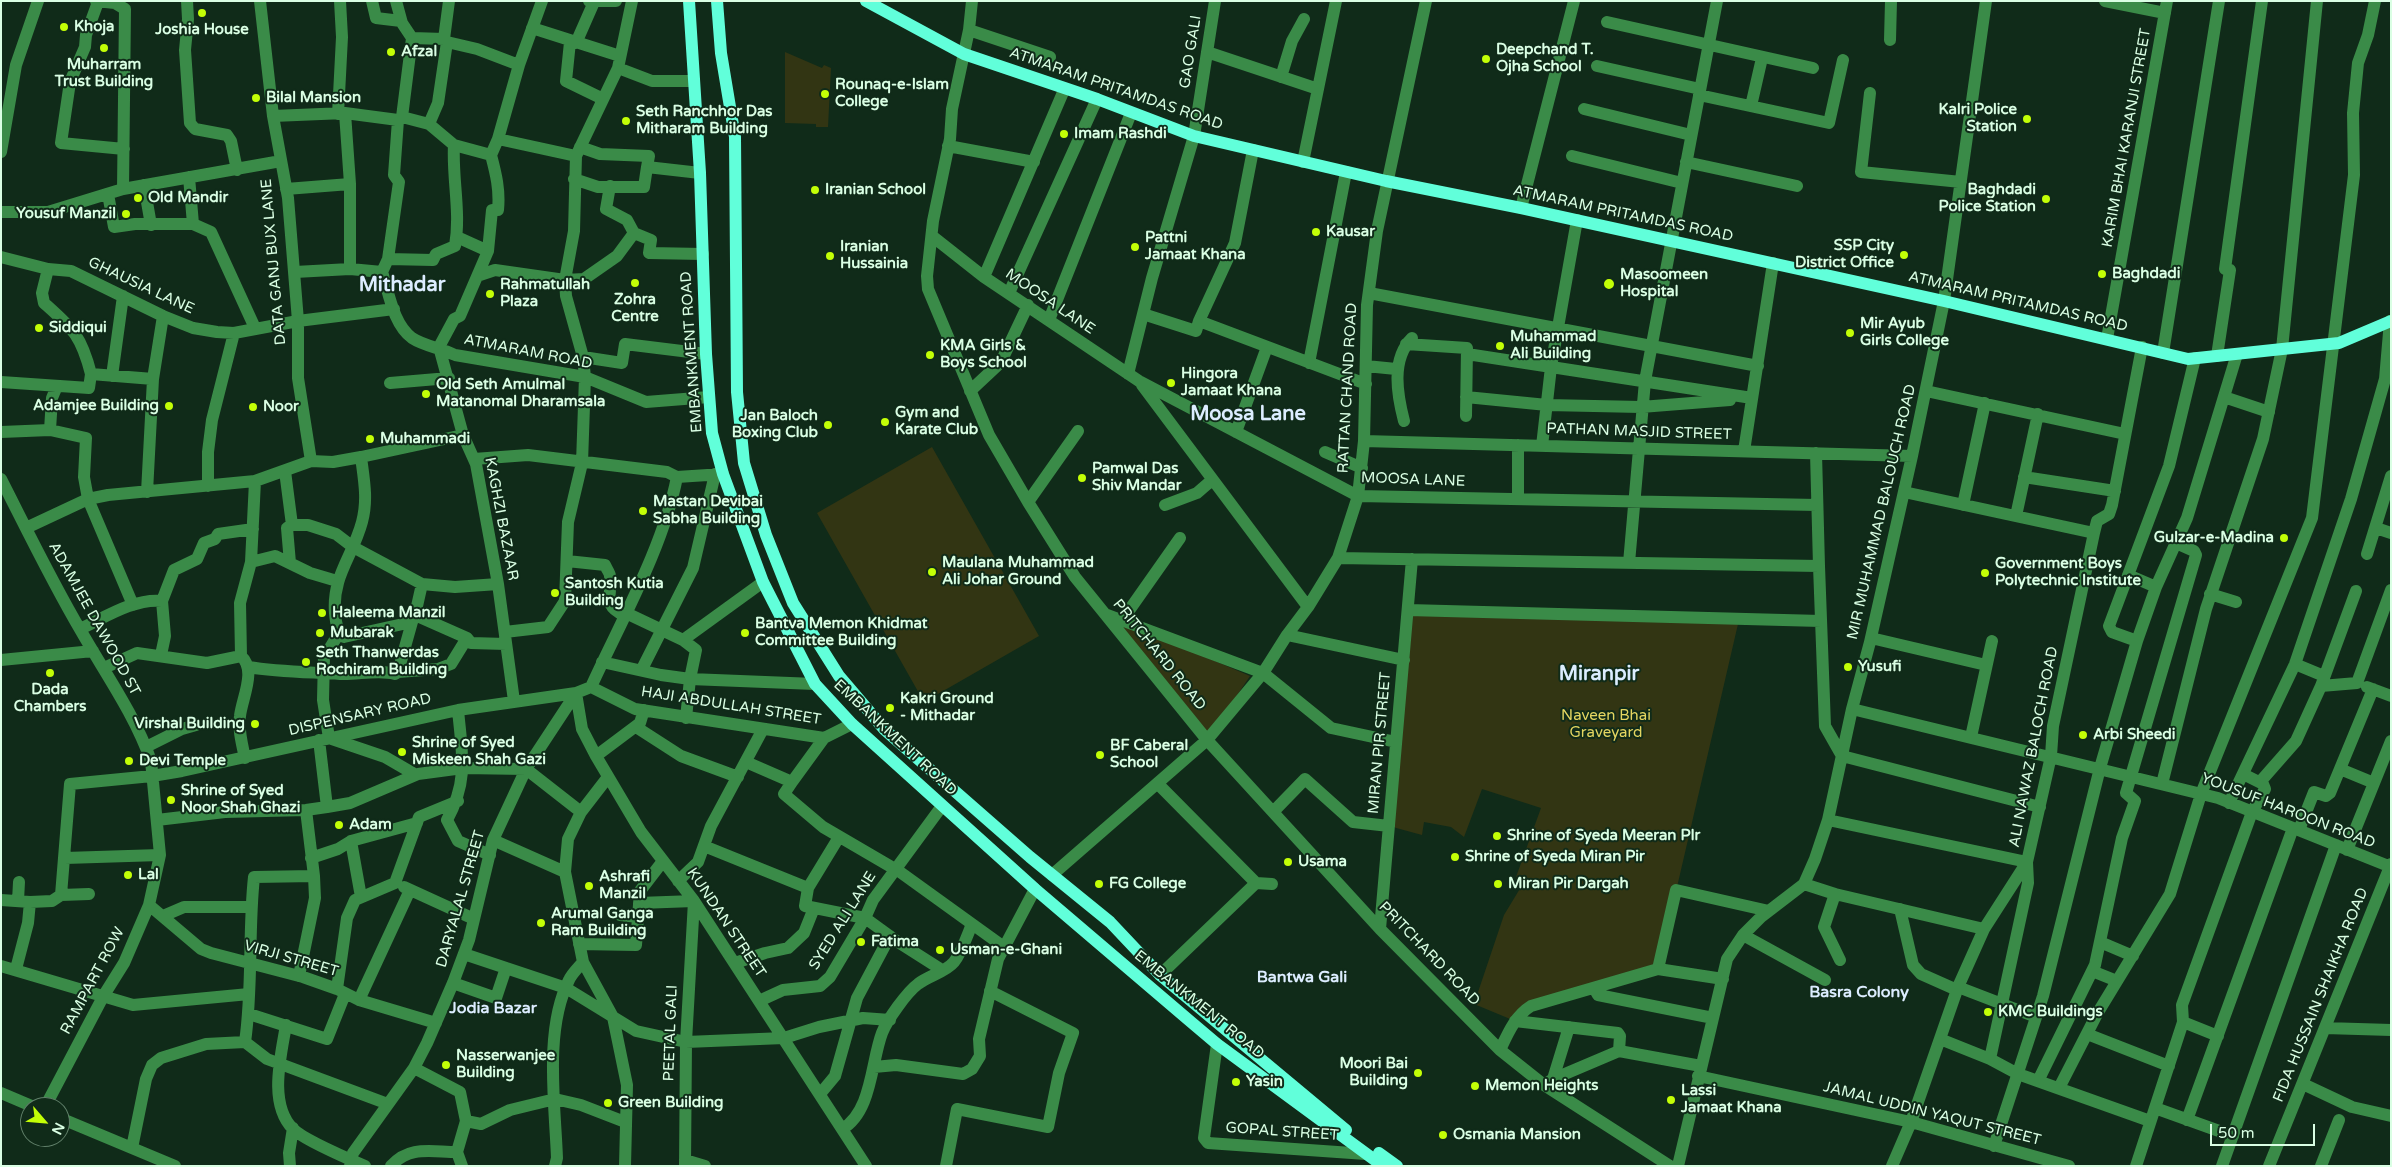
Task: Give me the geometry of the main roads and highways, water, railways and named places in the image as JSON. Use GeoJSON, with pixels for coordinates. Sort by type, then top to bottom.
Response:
{"type":"FeatureCollection","features":[{"type":"Feature","properties":{"kind":"main road","name":"EMBANKMENT ROAD"},"geometry":{"type":"LineString","coordinates":[[689,1],[700,173],[706,354],[712,433],[719,474],[763,582],[815,684],[852,724],[942,806],[1035,889],[1217,1044],[1383,1166]]}},
{"type":"Feature","properties":{"kind":"main road","name":"EMBANKMENT ROAD"},"geometry":{"type":"LineString","coordinates":[[717,1],[721,53],[735,136],[737,392],[744,463],[766,535],[793,603],[839,676],[885,730],[1052,875],[1110,922],[1160,976],[1354,1136],[1396,1166]]}},
{"type":"Feature","properties":{"kind":"main road","name":"ATMARAM PRITAMDAS ROAD"},"geometry":{"type":"LineString","coordinates":[[866,1],[964,54],[1064,90],[1097,99],[1194,136],[1386,181],[1577,220],[1944,301],[2188,359],[2334,344],[2391,321]]}},
{"type":"Feature","properties":{"kind":"place","name":"Joshia House"},"geometry":{"type":"Point","coordinates":[202,13]}},
{"type":"Feature","properties":{"kind":"place","name":"Khoja"},"geometry":{"type":"Point","coordinates":[64,27]}},
{"type":"Feature","properties":{"kind":"place","name":"Muharram Trust Building"},"geometry":{"type":"Point","coordinates":[104,48]}},
{"type":"Feature","properties":{"kind":"place","name":"Afzal"},"geometry":{"type":"Point","coordinates":[391,52]}},
{"type":"Feature","properties":{"kind":"place","name":"Deepchand T. Ojha School"},"geometry":{"type":"Point","coordinates":[1486,59]}},
{"type":"Feature","properties":{"kind":"place","name":"Rounaq-e-Islam College"},"geometry":{"type":"Point","coordinates":[825,94]}},
{"type":"Feature","properties":{"kind":"place","name":"Bilal Mansion"},"geometry":{"type":"Point","coordinates":[256,98]}},
{"type":"Feature","properties":{"kind":"place","name":"Kalri Police Station"},"geometry":{"type":"Point","coordinates":[2027,119]}},
{"type":"Feature","properties":{"kind":"place","name":"Seth Ranchhor Das Mitharam Building"},"geometry":{"type":"Point","coordinates":[626,121]}},
{"type":"Feature","properties":{"kind":"place","name":"Imam Rashdi"},"geometry":{"type":"Point","coordinates":[1064,134]}},
{"type":"Feature","properties":{"kind":"place","name":"Iranian School"},"geometry":{"type":"Point","coordinates":[815,190]}},
{"type":"Feature","properties":{"kind":"place","name":"Old Mandir"},"geometry":{"type":"Point","coordinates":[138,198]}},
{"type":"Feature","properties":{"kind":"place","name":"Baghdadi Police Station"},"geometry":{"type":"Point","coordinates":[2046,199]}},
{"type":"Feature","properties":{"kind":"place","name":"Yousuf Manzil"},"geometry":{"type":"Point","coordinates":[126,214]}},
{"type":"Feature","properties":{"kind":"place","name":"Kausar"},"geometry":{"type":"Point","coordinates":[1316,232]}},
{"type":"Feature","properties":{"kind":"place","name":"Pattni Jamaat Khana"},"geometry":{"type":"Point","coordinates":[1135,247]}},
{"type":"Feature","properties":{"kind":"place","name":"SSP City District Office"},"geometry":{"type":"Point","coordinates":[1904,255]}},
{"type":"Feature","properties":{"kind":"place","name":"Iranian Hussainia"},"geometry":{"type":"Point","coordinates":[830,256]}},
{"type":"Feature","properties":{"kind":"place","name":"Baghdadi"},"geometry":{"type":"Point","coordinates":[2102,274]}},
{"type":"Feature","properties":{"kind":"place","name":"Zohra Centre"},"geometry":{"type":"Point","coordinates":[635,283]}},
{"type":"Feature","properties":{"kind":"place","name":"Masoomeen Hospital"},"geometry":{"type":"Point","coordinates":[1609,284]}},
{"type":"Feature","properties":{"kind":"place","name":"Rahmatullah Plaza"},"geometry":{"type":"Point","coordinates":[490,294]}},
{"type":"Feature","properties":{"kind":"place","name":"Siddiqui"},"geometry":{"type":"Point","coordinates":[39,328]}},
{"type":"Feature","properties":{"kind":"place","name":"Mir Ayub Girls College"},"geometry":{"type":"Point","coordinates":[1850,333]}},
{"type":"Feature","properties":{"kind":"place","name":"Muhammad Ali Building"},"geometry":{"type":"Point","coordinates":[1500,346]}},
{"type":"Feature","properties":{"kind":"place","name":"KMA Girls & Boys School"},"geometry":{"type":"Point","coordinates":[930,355]}},
{"type":"Feature","properties":{"kind":"place","name":"Hingora Jamaat Khana"},"geometry":{"type":"Point","coordinates":[1171,383]}},
{"type":"Feature","properties":{"kind":"place","name":"Old Seth Amulmal Matanomal Dharamsala"},"geometry":{"type":"Point","coordinates":[426,394]}},
{"type":"Feature","properties":{"kind":"place","name":"Adamjee Building"},"geometry":{"type":"Point","coordinates":[169,406]}},
{"type":"Feature","properties":{"kind":"place","name":"Noor"},"geometry":{"type":"Point","coordinates":[253,407]}},
{"type":"Feature","properties":{"kind":"place","name":"Gym and Karate Club"},"geometry":{"type":"Point","coordinates":[885,422]}},
{"type":"Feature","properties":{"kind":"place","name":"Jan Baloch Boxing Club"},"geometry":{"type":"Point","coordinates":[828,425]}},
{"type":"Feature","properties":{"kind":"place","name":"Muhammadi"},"geometry":{"type":"Point","coordinates":[370,439]}},
{"type":"Feature","properties":{"kind":"place","name":"Pamwal Das Shiv Mandar"},"geometry":{"type":"Point","coordinates":[1082,478]}},
{"type":"Feature","properties":{"kind":"place","name":"Mastan Devibai Sabha Building"},"geometry":{"type":"Point","coordinates":[643,511]}},
{"type":"Feature","properties":{"kind":"place","name":"Gulzar-e-Madina"},"geometry":{"type":"Point","coordinates":[2284,538]}},
{"type":"Feature","properties":{"kind":"place","name":"Maulana Muhammad Ali Johar Ground"},"geometry":{"type":"Point","coordinates":[932,572]}},
{"type":"Feature","properties":{"kind":"place","name":"Government Boys Polytechnic Institute"},"geometry":{"type":"Point","coordinates":[1985,573]}},
{"type":"Feature","properties":{"kind":"place","name":"Santosh Kutia Building"},"geometry":{"type":"Point","coordinates":[555,593]}},
{"type":"Feature","properties":{"kind":"place","name":"Haleema Manzil"},"geometry":{"type":"Point","coordinates":[322,613]}},
{"type":"Feature","properties":{"kind":"place","name":"Mubarak"},"geometry":{"type":"Point","coordinates":[320,633]}},
{"type":"Feature","properties":{"kind":"place","name":"Bantva Memon Khidmat Committee Building"},"geometry":{"type":"Point","coordinates":[745,633]}},
{"type":"Feature","properties":{"kind":"place","name":"Seth Thanwerdas Rochiram Building"},"geometry":{"type":"Point","coordinates":[306,662]}},
{"type":"Feature","properties":{"kind":"place","name":"Yusufi"},"geometry":{"type":"Point","coordinates":[1848,667]}},
{"type":"Feature","properties":{"kind":"place","name":"Dada Chambers"},"geometry":{"type":"Point","coordinates":[50,673]}},
{"type":"Feature","properties":{"kind":"place","name":"Kakri Ground - Mithadar"},"geometry":{"type":"Point","coordinates":[890,708]}},
{"type":"Feature","properties":{"kind":"place","name":"Virshal Building"},"geometry":{"type":"Point","coordinates":[255,724]}},
{"type":"Feature","properties":{"kind":"place","name":"Arbi Sheedi"},"geometry":{"type":"Point","coordinates":[2083,735]}},
{"type":"Feature","properties":{"kind":"place","name":"Shrine of Syed Miskeen Shah Gazi"},"geometry":{"type":"Point","coordinates":[402,752]}},
{"type":"Feature","properties":{"kind":"place","name":"BF Caberal School"},"geometry":{"type":"Point","coordinates":[1100,755]}},
{"type":"Feature","properties":{"kind":"place","name":"Devi Temple"},"geometry":{"type":"Point","coordinates":[129,761]}},
{"type":"Feature","properties":{"kind":"place","name":"Shrine of Syed Noor Shah Ghazi"},"geometry":{"type":"Point","coordinates":[171,800]}},
{"type":"Feature","properties":{"kind":"place","name":"Adam"},"geometry":{"type":"Point","coordinates":[339,825]}},
{"type":"Feature","properties":{"kind":"place","name":"Shrine of Syeda Meeran PIr"},"geometry":{"type":"Point","coordinates":[1497,836]}},
{"type":"Feature","properties":{"kind":"place","name":"Shrine of Syeda Miran Pir"},"geometry":{"type":"Point","coordinates":[1455,857]}},
{"type":"Feature","properties":{"kind":"place","name":"Usama"},"geometry":{"type":"Point","coordinates":[1288,862]}},
{"type":"Feature","properties":{"kind":"place","name":"Lal"},"geometry":{"type":"Point","coordinates":[128,875]}},
{"type":"Feature","properties":{"kind":"place","name":"FG College"},"geometry":{"type":"Point","coordinates":[1099,884]}},
{"type":"Feature","properties":{"kind":"place","name":"Miran Pir Dargah"},"geometry":{"type":"Point","coordinates":[1498,884]}},
{"type":"Feature","properties":{"kind":"place","name":"Ashrafi Manzil"},"geometry":{"type":"Point","coordinates":[589,886]}},
{"type":"Feature","properties":{"kind":"place","name":"Arumal Ganga Ram Building"},"geometry":{"type":"Point","coordinates":[541,923]}},
{"type":"Feature","properties":{"kind":"place","name":"Fatima"},"geometry":{"type":"Point","coordinates":[861,942]}},
{"type":"Feature","properties":{"kind":"place","name":"Usman-e-Ghani"},"geometry":{"type":"Point","coordinates":[940,950]}},
{"type":"Feature","properties":{"kind":"place","name":"KMC Buildings"},"geometry":{"type":"Point","coordinates":[1988,1012]}},
{"type":"Feature","properties":{"kind":"place","name":"Nasserwanjee Building"},"geometry":{"type":"Point","coordinates":[446,1065]}},
{"type":"Feature","properties":{"kind":"place","name":"Moori Bai Building"},"geometry":{"type":"Point","coordinates":[1418,1073]}},
{"type":"Feature","properties":{"kind":"place","name":"Yasin"},"geometry":{"type":"Point","coordinates":[1236,1082]}},
{"type":"Feature","properties":{"kind":"place","name":"Memon Heights"},"geometry":{"type":"Point","coordinates":[1475,1086]}},
{"type":"Feature","properties":{"kind":"place","name":"Lassi Jamaat Khana"},"geometry":{"type":"Point","coordinates":[1671,1100]}},
{"type":"Feature","properties":{"kind":"place","name":"Green Building"},"geometry":{"type":"Point","coordinates":[608,1103]}},
{"type":"Feature","properties":{"kind":"place","name":"Osmania Mansion"},"geometry":{"type":"Point","coordinates":[1443,1135]}},
{"type":"Feature","properties":{"kind":"district","name":"Mithadar"},"geometry":{"type":"Point","coordinates":[402,286]}},
{"type":"Feature","properties":{"kind":"district","name":"Moosa Lane"},"geometry":{"type":"Point","coordinates":[1248,415]}},
{"type":"Feature","properties":{"kind":"district","name":"Miranpir"},"geometry":{"type":"Point","coordinates":[1599,675]}},
{"type":"Feature","properties":{"kind":"district","name":"Bantwa Gali"},"geometry":{"type":"Point","coordinates":[1302,978]}},
{"type":"Feature","properties":{"kind":"district","name":"Basra Colony"},"geometry":{"type":"Point","coordinates":[1859,993]}},
{"type":"Feature","properties":{"kind":"district","name":"Jodia Bazar"},"geometry":{"type":"Point","coordinates":[493,1009]}},
{"type":"Feature","properties":{"kind":"park label","name":"Naveen Bhai Graveyard"},"geometry":{"type":"Point","coordinates":[1606,724]}}]}
